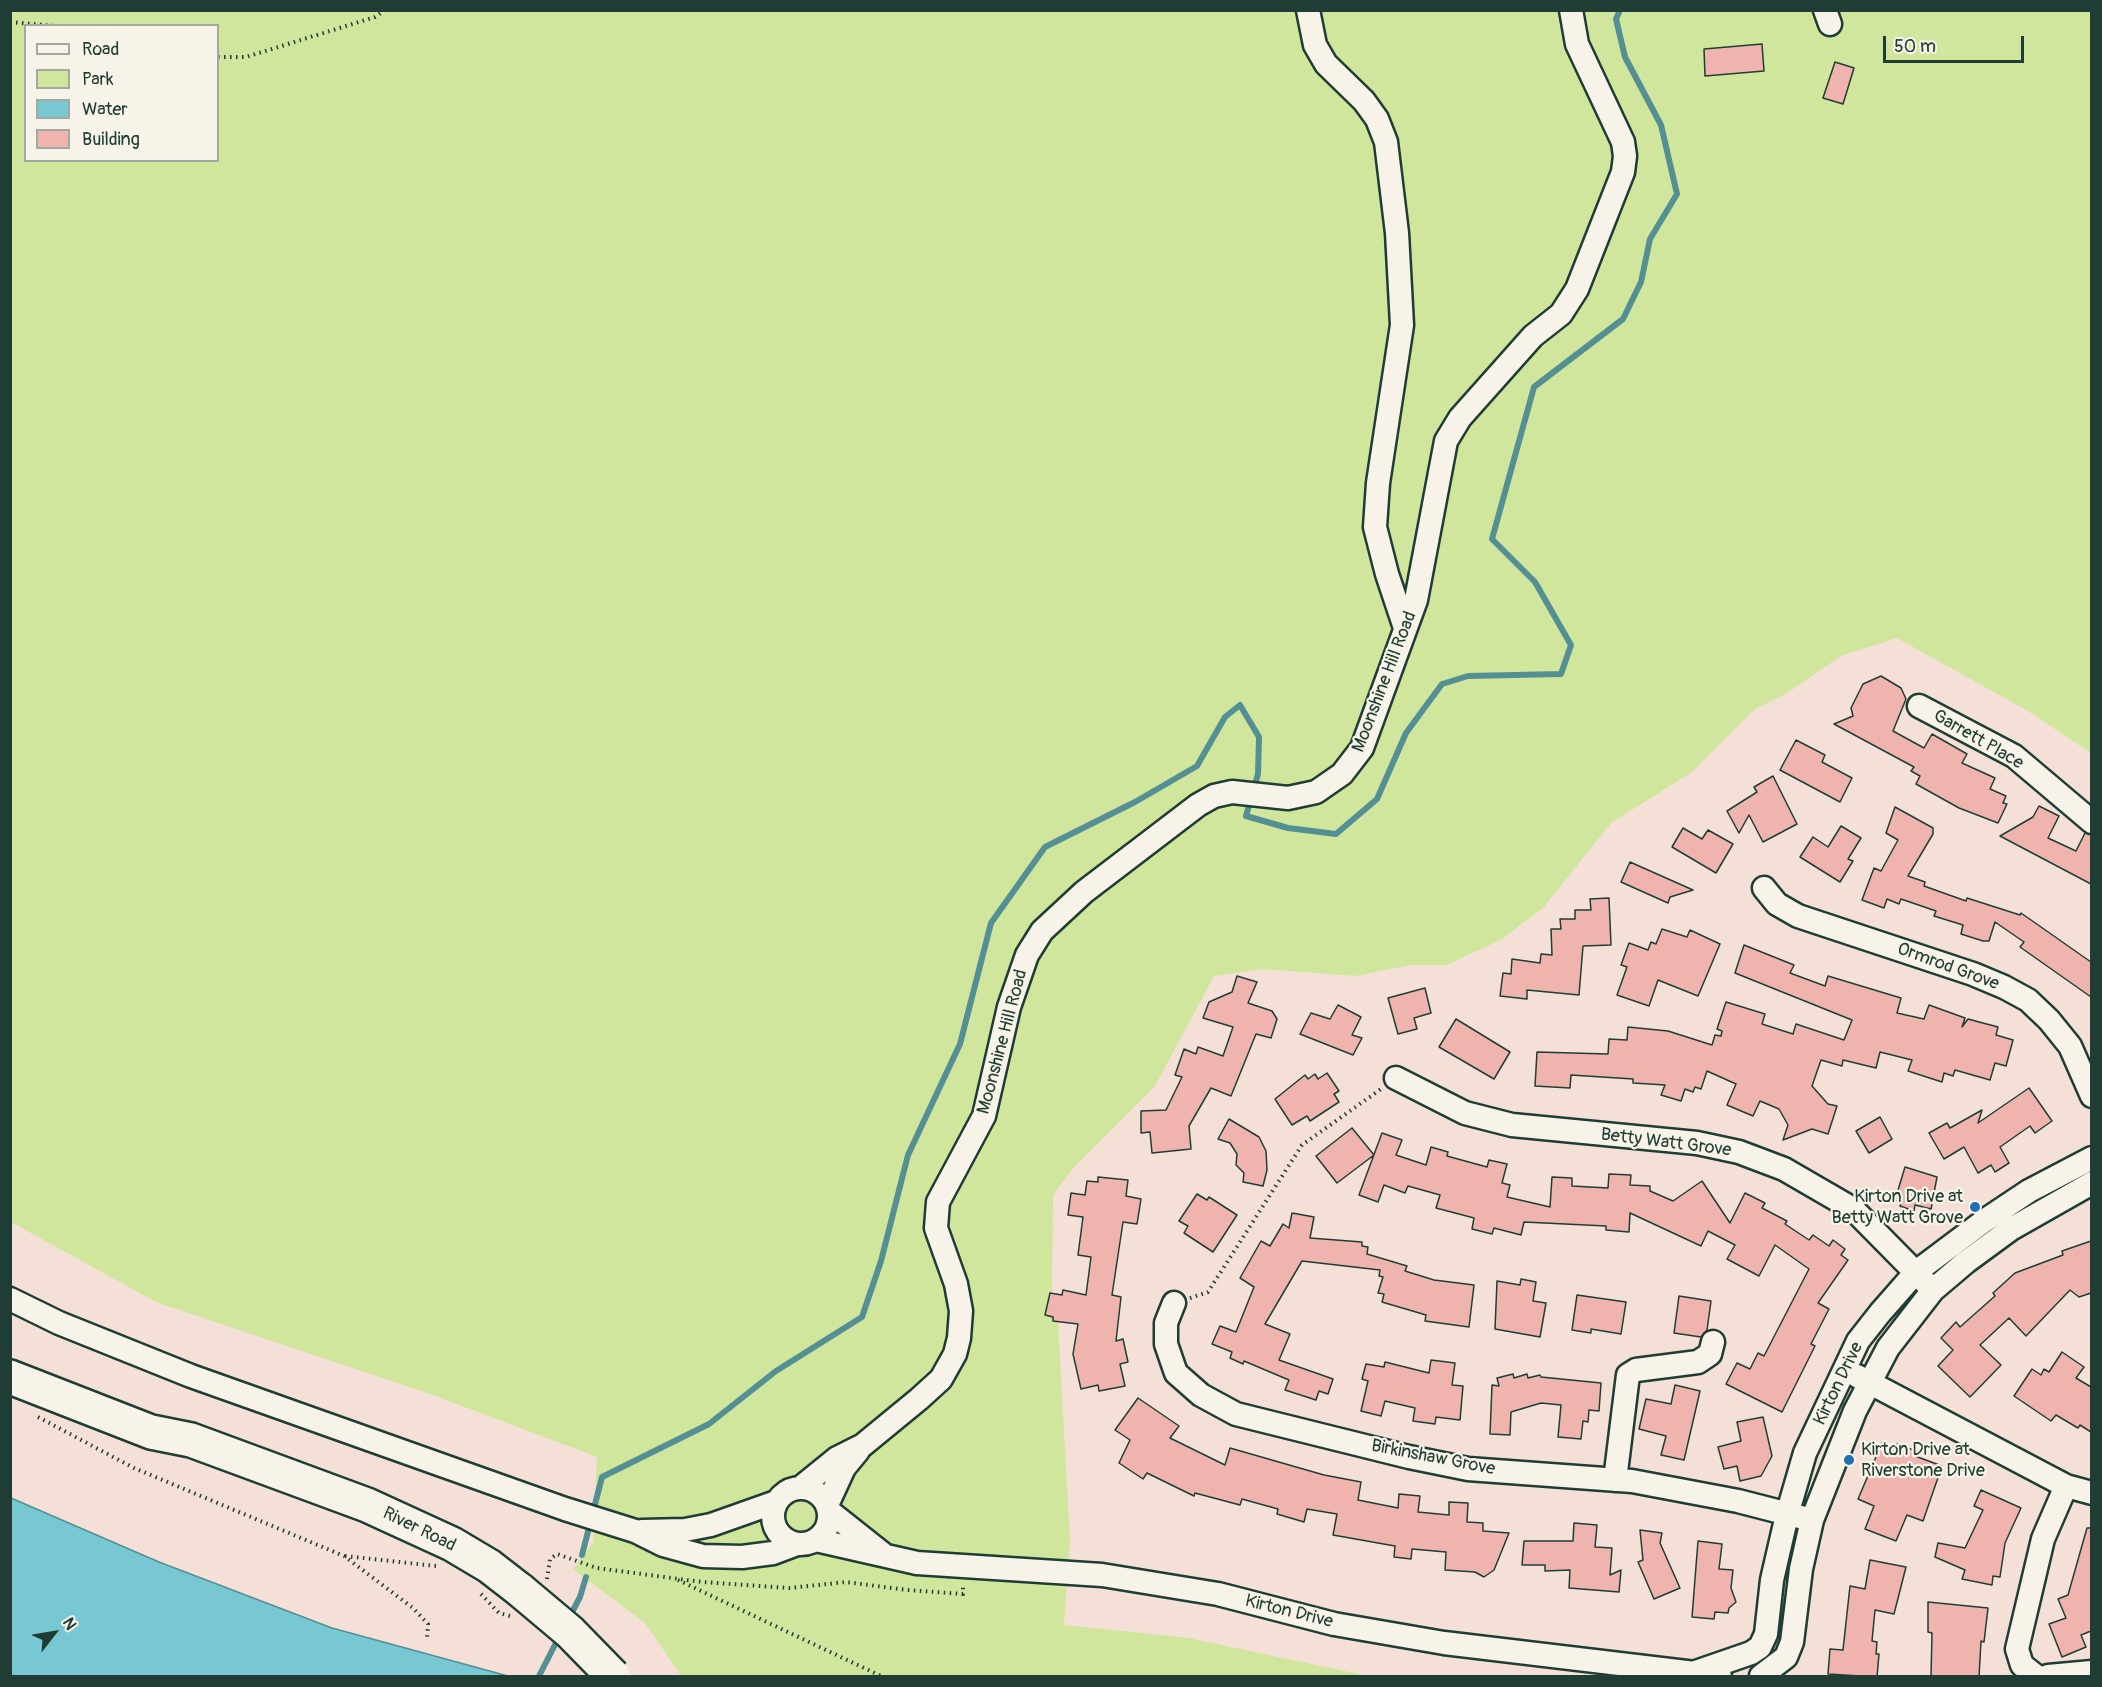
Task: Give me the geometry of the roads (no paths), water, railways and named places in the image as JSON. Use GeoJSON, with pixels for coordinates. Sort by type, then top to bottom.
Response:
{"type":"FeatureCollection","features":[{"type":"Feature","properties":{"kind":"highway","name":"River Road"},"geometry":{"type":"LineString","coordinates":[[10,1353],[156,1420],[191,1440]]}},
{"type":"Feature","properties":{"kind":"highway","name":"River Road"},"geometry":{"type":"LineString","coordinates":[[10,1377],[151,1432],[191,1440],[367,1505],[412,1525],[479,1561],[563,1626],[613,1677]]}},
{"type":"Feature","properties":{"kind":"street"},"geometry":{"type":"LineString","coordinates":[[1308,10],[1315,45],[1326,64],[1364,101],[1377,119],[1386,142],[1397,232],[1402,325],[1378,483],[1375,527],[1387,574],[1406,628]]}},
{"type":"Feature","properties":{"kind":"street","name":"Moonshine Hill Road"},"geometry":{"type":"LineString","coordinates":[[828,1508],[844,1468],[863,1445],[941,1378],[955,1354],[961,1311],[956,1284],[936,1228],[937,1209],[943,1191],[984,1116],[1010,1007],[1035,941],[1052,920],[1084,892],[1198,805],[1220,795],[1238,792],[1288,798],[1307,795],[1325,787],[1349,768],[1367,736],[1416,600],[1441,464],[1453,428],[1533,336],[1561,314],[1577,289],[1623,172],[1623,142],[1577,44],[1571,10]]}},
{"type":"Feature","properties":{"kind":"street","name":"Garrett Place"},"geometry":{"type":"LineString","coordinates":[[1919,706],[2014,756],[2091,822]]}},
{"type":"Feature","properties":{"kind":"street","name":"Ormrod Grove"},"geometry":{"type":"LineString","coordinates":[[1764,888],[1777,904],[1798,916],[1973,974],[2028,1000],[2049,1020],[2070,1046],[2091,1096]]}},
{"type":"Feature","properties":{"kind":"street","name":"Betty Watt Grove"},"geometry":{"type":"LineString","coordinates":[[1396,1078],[1465,1113],[1512,1125],[1697,1143],[1739,1152],[1784,1168],[1852,1209],[1933,1290]]}},
{"type":"Feature","properties":{"kind":"street","name":"Kirton Drive"},"geometry":{"type":"LineString","coordinates":[[1695,1672],[1751,1653],[1760,1647],[1766,1634],[1772,1580],[1786,1515],[1806,1453],[1858,1341],[1916,1272],[2029,1191],[2091,1158]]}},
{"type":"Feature","properties":{"kind":"street","name":"Kirton Drive"},"geometry":{"type":"LineString","coordinates":[[1761,1677],[1786,1657],[1792,1642],[1801,1569],[1812,1520],[1837,1454],[1888,1348],[1933,1290],[2011,1229],[2091,1183]]}},
{"type":"Feature","properties":{"kind":"street"},"geometry":{"type":"LineString","coordinates":[[10,1299],[59,1323],[191,1376],[683,1551],[722,1557],[758,1556],[806,1542],[826,1528],[828,1508],[816,1492],[800,1488],[790,1490],[776,1502],[711,1525],[685,1530],[625,1529]]}},
{"type":"Feature","properties":{"kind":"street","name":"Birkinshaw Grove"},"geometry":{"type":"LineString","coordinates":[[1174,1303],[1166,1323],[1166,1344],[1176,1373],[1201,1395],[1236,1414],[1468,1469],[1615,1480],[1738,1501],[1812,1520]]}},
{"type":"Feature","properties":{"kind":"street"},"geometry":{"type":"LineString","coordinates":[[1615,1480],[1628,1376],[1636,1370],[1698,1362],[1710,1354],[1713,1342]]}},
{"type":"Feature","properties":{"kind":"street"},"geometry":{"type":"LineString","coordinates":[[1844,1369],[2066,1486],[2091,1493]]}},
{"type":"Feature","properties":{"kind":"street","name":"Moonshine Hill Road"},"geometry":{"type":"LineString","coordinates":[[800,1488],[837,1458],[863,1445]]}},
{"type":"Feature","properties":{"kind":"street"},"geometry":{"type":"LineString","coordinates":[[2036,1677],[2022,1665],[2017,1649],[2043,1539],[2066,1486]]}},
{"type":"Feature","properties":{"kind":"street"},"geometry":{"type":"LineString","coordinates":[[776,1502],[773,1510],[775,1528],[781,1536],[806,1542]]}},
{"type":"Feature","properties":{"kind":"street","name":"Kirton Drive"},"geometry":{"type":"LineString","coordinates":[[828,1508],[885,1555]]}},
{"type":"Feature","properties":{"kind":"street","name":"Kirton Drive"},"geometry":{"type":"LineString","coordinates":[[806,1542],[885,1555],[917,1563],[962,1568],[1102,1575],[1218,1594],[1334,1624],[1433,1641],[1695,1672],[1720,1677]]}},
{"type":"Feature","properties":{"kind":"street"},"geometry":{"type":"LineString","coordinates":[[2048,1677],[2091,1672]]}},
{"type":"Feature","properties":{"kind":"water"},"geometry":{"type":"Polygon","coordinates":[[[11,1498],[159,1562],[332,1628],[508,1676],[11,1676],[11,1498]]]}},
{"type":"Feature","properties":{"kind":"waterway"},"geometry":{"type":"LineString","coordinates":[[582,1555],[602,1477],[709,1424],[776,1371],[862,1317],[881,1261],[908,1155],[960,1044],[991,923],[1045,847],[1135,802],[1197,766],[1225,717],[1240,705],[1259,737],[1258,774],[1246,816],[1288,828],[1336,834],[1377,799],[1406,733],[1442,684],[1468,676],[1561,674],[1571,645],[1535,582],[1492,539],[1534,387],[1623,319],[1641,282],[1650,239],[1677,194],[1661,125],[1625,57],[1616,19],[1620,10]]}},
{"type":"Feature","properties":{"kind":"waterway"},"geometry":{"type":"LineString","coordinates":[[569,1618],[580,1597],[586,1577]]}},
{"type":"Feature","properties":{"kind":"waterway"},"geometry":{"type":"LineString","coordinates":[[539,1676],[560,1635]]}},
{"type":"Feature","properties":{"kind":"place","name":"Kirton Drive at Betty Watt Grove"},"geometry":{"type":"Point","coordinates":[1975,1207]}},
{"type":"Feature","properties":{"kind":"place","name":"Kirton Drive at Riverstone Drive"},"geometry":{"type":"Point","coordinates":[1849,1460]}}]}
